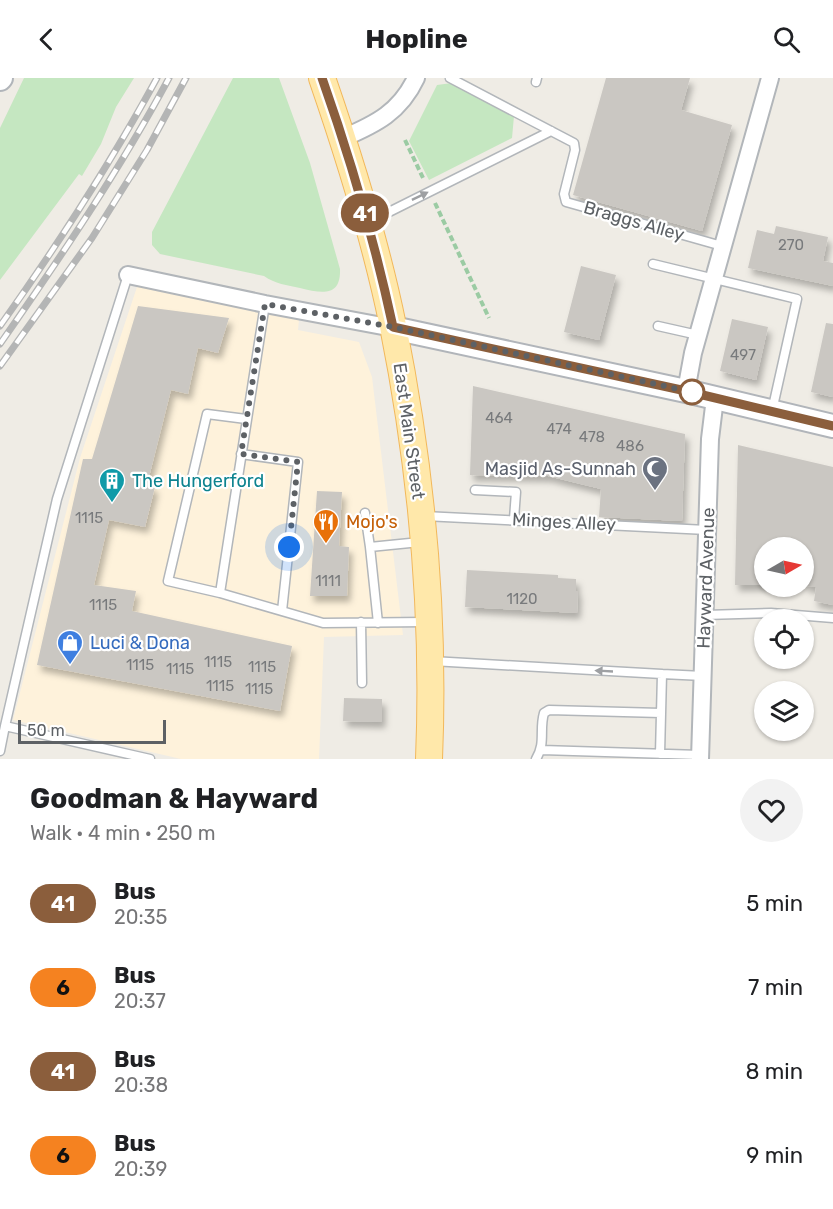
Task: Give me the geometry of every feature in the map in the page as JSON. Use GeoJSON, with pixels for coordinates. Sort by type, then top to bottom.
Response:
{"type":"FeatureCollection","features":[{"type":"Feature","properties":{"kind":"main road","name":"East Main Street"},"geometry":{"type":"LineString","coordinates":[[322,78],[368,222],[393,327],[408,415],[423,541],[429,622],[431,661],[429,759]]}},
{"type":"Feature","properties":{"kind":"main road"},"geometry":{"type":"LineString","coordinates":[[393,327],[686,391],[833,426]]}},
{"type":"Feature","properties":{"kind":"street"},"geometry":{"type":"LineString","coordinates":[[343,138],[374,124],[399,105],[416,78]]}},
{"type":"Feature","properties":{"kind":"street"},"geometry":{"type":"LineString","coordinates":[[686,391],[713,279],[770,78]]}},
{"type":"Feature","properties":{"kind":"street"},"geometry":{"type":"LineString","coordinates":[[128,275],[265,304],[393,327]]}},
{"type":"Feature","properties":{"kind":"street","name":"Hayward Avenue"},"geometry":{"type":"LineString","coordinates":[[700,757],[711,426],[715,398]]}},
{"type":"Feature","properties":{"kind":"lane","name":"Braggs Alley"},"geometry":{"type":"LineString","coordinates":[[450,78],[574,143],[575,150],[564,194],[566,202],[722,246]]}},
{"type":"Feature","properties":{"kind":"lane"},"geometry":{"type":"LineString","coordinates":[[368,222],[550,131]]}},
{"type":"Feature","properties":{"kind":"lane"},"geometry":{"type":"LineString","coordinates":[[653,264],[798,299],[772,411]]}},
{"type":"Feature","properties":{"kind":"lane"},"geometry":{"type":"LineString","coordinates":[[0,751],[57,499],[128,275]]}},
{"type":"Feature","properties":{"kind":"lane"},"geometry":{"type":"LineString","coordinates":[[220,593],[265,304]]}},
{"type":"Feature","properties":{"kind":"lane"},"geometry":{"type":"LineString","coordinates":[[658,326],[698,335]]}},
{"type":"Feature","properties":{"kind":"lane"},"geometry":{"type":"LineString","coordinates":[[246,419],[207,414],[168,581],[220,593],[323,623],[429,622]]}},
{"type":"Feature","properties":{"kind":"lane"},"geometry":{"type":"LineString","coordinates":[[241,454],[298,462],[282,610]]}},
{"type":"Feature","properties":{"kind":"lane"},"geometry":{"type":"LineString","coordinates":[[475,490],[516,492],[514,519]]}},
{"type":"Feature","properties":{"kind":"lane"},"geometry":{"type":"LineString","coordinates":[[365,513],[378,623]]}},
{"type":"Feature","properties":{"kind":"lane","name":"Minges Alley"},"geometry":{"type":"LineString","coordinates":[[420,516],[707,530]]}},
{"type":"Feature","properties":{"kind":"lane"},"geometry":{"type":"LineString","coordinates":[[370,547],[423,541]]}},
{"type":"Feature","properties":{"kind":"lane"},"geometry":{"type":"LineString","coordinates":[[705,615],[771,613],[833,618]]}},
{"type":"Feature","properties":{"kind":"lane"},"geometry":{"type":"LineString","coordinates":[[361,622],[362,684]]}},
{"type":"Feature","properties":{"kind":"lane"},"geometry":{"type":"LineString","coordinates":[[431,661],[703,676]]}},
{"type":"Feature","properties":{"kind":"lane"},"geometry":{"type":"LineString","coordinates":[[660,754],[662,674]]}},
{"type":"Feature","properties":{"kind":"lane"},"geometry":{"type":"LineString","coordinates":[[537,759],[542,750],[542,719],[544,713],[549,710],[661,714]]}},
{"type":"Feature","properties":{"kind":"lane"},"geometry":{"type":"LineString","coordinates":[[5,726],[150,759]]}},
{"type":"Feature","properties":{"kind":"lane"},"geometry":{"type":"LineString","coordinates":[[542,750],[700,757]]}},
{"type":"Feature","properties":{"kind":"path"},"geometry":{"type":"LineString","coordinates":[[405,140],[489,318]]}},
{"type":"Feature","properties":{"kind":"shaded area"},"geometry":{"type":"Polygon","coordinates":[[[138,284],[299,320],[298,330],[359,342],[372,377],[403,635],[324,637],[319,759],[181,759],[13,720],[80,458],[138,284]]]}},
{"type":"Feature","properties":{"kind":"green space"},"geometry":{"type":"Polygon","coordinates":[[[24,78],[134,78],[116,107],[101,144],[82,176],[79,174],[0,280],[0,128],[24,78]]]}},
{"type":"Feature","properties":{"kind":"green space"},"geometry":{"type":"Polygon","coordinates":[[[233,78],[279,78],[310,163],[340,269],[337,285],[333,289],[322,292],[286,285],[264,276],[160,254],[152,245],[152,232],[233,78]]]}},
{"type":"Feature","properties":{"kind":"green space"},"geometry":{"type":"Polygon","coordinates":[[[452,83],[514,116],[512,138],[429,180],[409,141],[437,85],[452,83]]]}},
{"type":"Feature","properties":{"kind":"building"},"geometry":{"type":"Polygon","coordinates":[[[606,78],[690,78],[681,110],[732,125],[702,231],[573,195],[606,78]]]}},
{"type":"Feature","properties":{"kind":"building"},"geometry":{"type":"Polygon","coordinates":[[[776,226],[828,237],[823,261],[833,263],[833,286],[748,268],[757,230],[774,234],[776,226]]]}},
{"type":"Feature","properties":{"kind":"building"},"geometry":{"type":"Polygon","coordinates":[[[581,266],[616,275],[599,340],[564,332],[581,266]]]}},
{"type":"Feature","properties":{"kind":"building","name":"The Hungerford"},"geometry":{"type":"Polygon","coordinates":[[[138,306],[229,318],[218,353],[198,348],[188,394],[171,390],[147,485],[155,487],[145,527],[109,520],[94,585],[136,591],[132,611],[292,646],[280,711],[37,665],[83,459],[92,459],[138,306]]]}},
{"type":"Feature","properties":{"kind":"building"},"geometry":{"type":"Polygon","coordinates":[[[732,319],[768,327],[756,380],[720,371],[732,319]]]}},
{"type":"Feature","properties":{"kind":"building"},"geometry":{"type":"Polygon","coordinates":[[[826,323],[833,324],[833,397],[811,392],[826,323]]]}},
{"type":"Feature","properties":{"kind":"building"},"geometry":{"type":"Polygon","coordinates":[[[473,386],[685,434],[682,521],[599,517],[601,489],[548,476],[470,475],[473,386]]]}},
{"type":"Feature","properties":{"kind":"building"},"geometry":{"type":"Polygon","coordinates":[[[738,445],[833,467],[833,605],[814,601],[816,587],[814,587],[814,537],[754,537],[754,585],[735,585],[738,445]]]}},
{"type":"Feature","properties":{"kind":"building","name":"Mojo's"},"geometry":{"type":"Polygon","coordinates":[[[317,491],[342,492],[339,546],[349,547],[347,596],[310,596],[317,491]]]}},
{"type":"Feature","properties":{"kind":"building"},"geometry":{"type":"Polygon","coordinates":[[[467,570],[558,575],[558,578],[576,579],[577,613],[465,607],[467,570]]]}},
{"type":"Feature","properties":{"kind":"building"},"geometry":{"type":"Polygon","coordinates":[[[344,698],[382,699],[382,722],[343,721],[344,698]]]}},
{"type":"Feature","properties":{"kind":"railway"},"geometry":{"type":"LineString","coordinates":[[0,326],[82,204],[121,142],[157,78]]}},
{"type":"Feature","properties":{"kind":"railway"},"geometry":{"type":"LineString","coordinates":[[0,344],[88,214],[130,147],[169,78]]}},
{"type":"Feature","properties":{"kind":"railway"},"geometry":{"type":"LineString","coordinates":[[0,366],[92,238],[147,150],[186,78]]}},
{"type":"Feature","properties":{"kind":"bus line","name":"41"},"geometry":{"type":"LineString","coordinates":[[322,78],[365,213],[393,327],[686,391],[833,426]]}},
{"type":"Feature","properties":{"kind":"place","name":"Masjid As-Sunnah"},"geometry":{"type":"Point","coordinates":[655,492]}},
{"type":"Feature","properties":{"kind":"place","name":"The Hungerford"},"geometry":{"type":"Point","coordinates":[112,504]}},
{"type":"Feature","properties":{"kind":"place","name":"Mojo's"},"geometry":{"type":"Point","coordinates":[326,545]}},
{"type":"Feature","properties":{"kind":"place","name":"Luci & Dona"},"geometry":{"type":"Point","coordinates":[70,666]}},
{"type":"Feature","properties":{"kind":"route"},"geometry":{"type":"LineString","coordinates":[[289,547],[298,462],[241,454],[265,304],[393,327],[692,392]]}}]}
